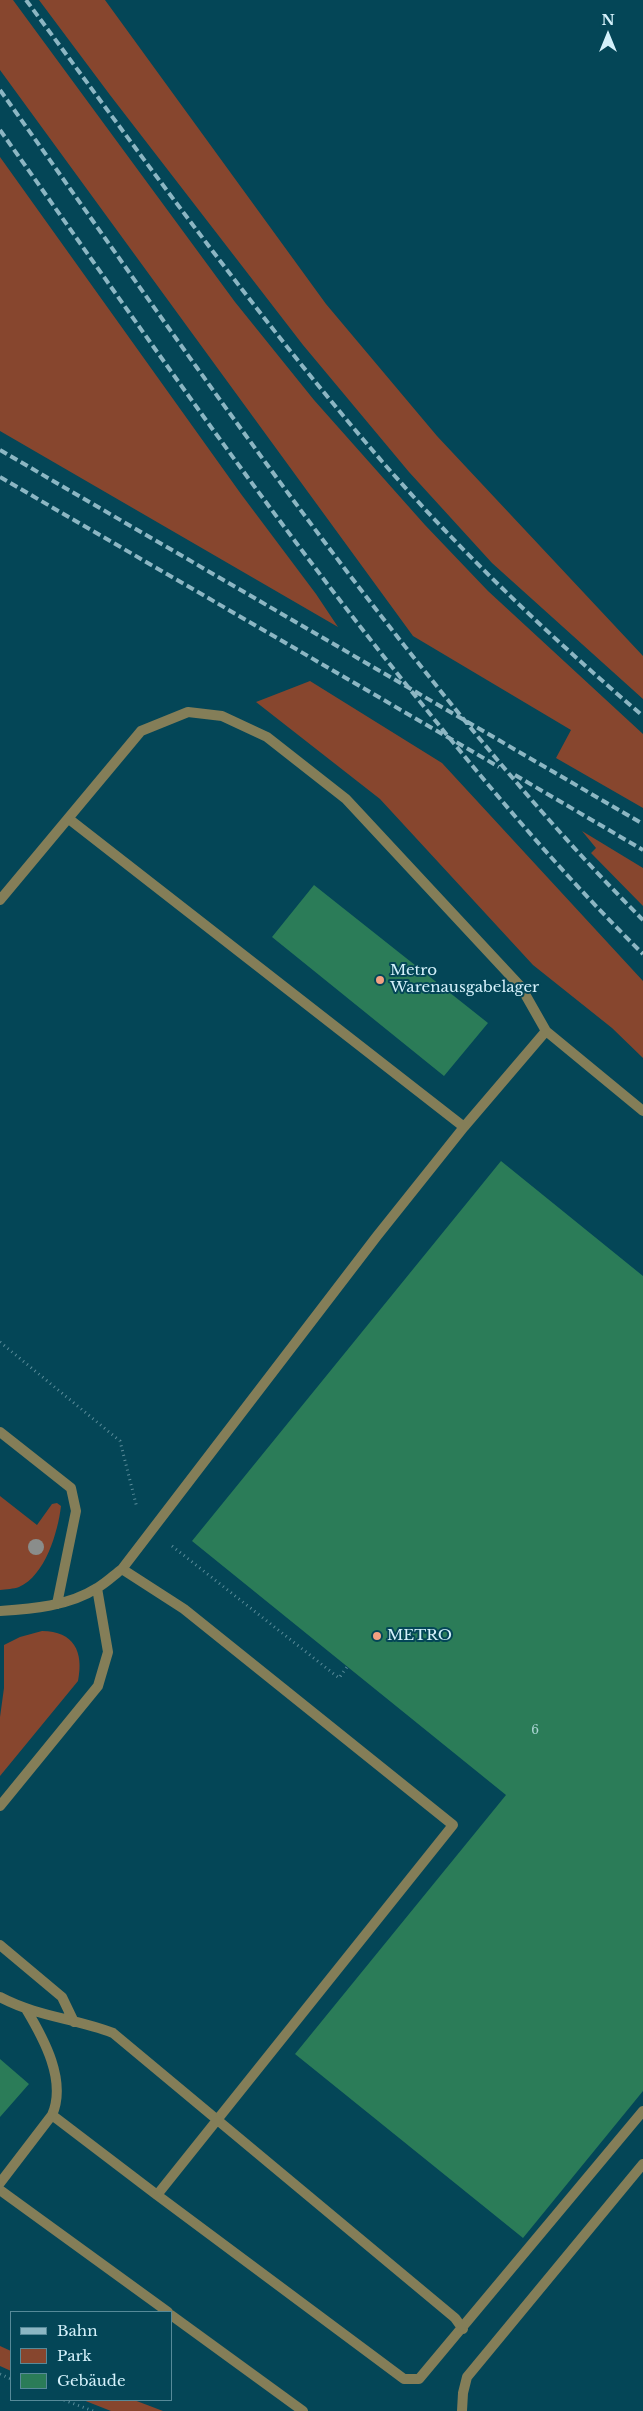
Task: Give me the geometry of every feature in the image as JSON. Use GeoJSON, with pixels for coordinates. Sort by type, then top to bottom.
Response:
{"type":"FeatureCollection","features":[{"type":"Feature","properties":{"kind":"lane"},"geometry":{"type":"LineString","coordinates":[[0,900],[141,731],[188,712],[222,716],[267,737],[346,799],[521,987],[546,1031],[643,1111]]}},
{"type":"Feature","properties":{"kind":"lane"},"geometry":{"type":"LineString","coordinates":[[69,819],[464,1126]]}},
{"type":"Feature","properties":{"kind":"lane"},"geometry":{"type":"LineString","coordinates":[[0,1611],[56,1604],[78,1597],[97,1588],[122,1569],[138,1550],[168,1506],[464,1126],[546,1031]]}},
{"type":"Feature","properties":{"kind":"lane"},"geometry":{"type":"LineString","coordinates":[[0,1432],[71,1488],[76,1511],[56,1604]]}},
{"type":"Feature","properties":{"kind":"lane"},"geometry":{"type":"LineString","coordinates":[[122,1569],[184,1609],[453,1825],[157,2194]]}},
{"type":"Feature","properties":{"kind":"lane"},"geometry":{"type":"LineString","coordinates":[[0,1806],[98,1686],[108,1652],[97,1588]]}},
{"type":"Feature","properties":{"kind":"lane"},"geometry":{"type":"LineString","coordinates":[[0,1945],[62,1997],[74,2022]]}},
{"type":"Feature","properties":{"kind":"lane"},"geometry":{"type":"LineString","coordinates":[[0,1997],[26,2009],[113,2033],[216,2121],[455,2318],[463,2329]]}},
{"type":"Feature","properties":{"kind":"lane"},"geometry":{"type":"LineString","coordinates":[[0,2182],[52,2115],[56,2104],[58,2090],[52,2064],[37,2027],[26,2009]]}},
{"type":"Feature","properties":{"kind":"lane"},"geometry":{"type":"LineString","coordinates":[[52,2115],[404,2379],[420,2379],[643,2111]]}},
{"type":"Feature","properties":{"kind":"lane"},"geometry":{"type":"LineString","coordinates":[[462,2411],[462,2393],[467,2377],[643,2164]]}},
{"type":"Feature","properties":{"kind":"lane"},"geometry":{"type":"LineString","coordinates":[[0,2190],[167,2311]]}},
{"type":"Feature","properties":{"kind":"lane"},"geometry":{"type":"LineString","coordinates":[[172,2316],[303,2411]]}},
{"type":"Feature","properties":{"kind":"path"},"geometry":{"type":"LineString","coordinates":[[67,2401],[93,2411]]}},
{"type":"Feature","properties":{"kind":"green space"},"geometry":{"type":"Polygon","coordinates":[[[0,0],[13,0],[235,302],[314,400],[425,525],[488,591],[643,734],[643,808],[556,758],[571,730],[413,636],[0,70],[0,0]]]}},
{"type":"Feature","properties":{"kind":"green space"},"geometry":{"type":"Polygon","coordinates":[[[39,0],[105,0],[326,304],[437,436],[643,656],[643,699],[492,563],[409,472],[303,345],[39,0]]]}},
{"type":"Feature","properties":{"kind":"green space"},"geometry":{"type":"Polygon","coordinates":[[[0,157],[241,494],[316,594],[338,627],[0,431],[0,157]]]}},
{"type":"Feature","properties":{"kind":"green space"},"geometry":{"type":"Polygon","coordinates":[[[310,681],[442,763],[643,981],[643,1058],[612,1028],[533,965],[380,799],[256,702],[310,681]]]}},
{"type":"Feature","properties":{"kind":"green space"},"geometry":{"type":"Polygon","coordinates":[[[582,831],[643,868],[643,906],[591,853],[596,848],[582,831]]]}},
{"type":"Feature","properties":{"kind":"green space"},"geometry":{"type":"Polygon","coordinates":[[[0,1496],[37,1525],[52,1504],[57,1503],[61,1506],[57,1528],[49,1552],[36,1573],[19,1587],[0,1590],[0,1496]]]}},
{"type":"Feature","properties":{"kind":"green space"},"geometry":{"type":"Polygon","coordinates":[[[42,1631],[62,1635],[74,1645],[78,1652],[79,1661],[78,1681],[0,1776],[0,1717],[4,1688],[4,1645],[20,1637],[42,1631]]]}},
{"type":"Feature","properties":{"kind":"green space"},"geometry":{"type":"Polygon","coordinates":[[[0,2346],[10,2351],[10,2371],[0,2366],[0,2346]]]}},
{"type":"Feature","properties":{"kind":"green space"},"geometry":{"type":"Polygon","coordinates":[[[86,2401],[137,2401],[163,2411],[111,2411],[86,2401]]]}},
{"type":"Feature","properties":{"kind":"building","name":"Metro Warenausgabelager"},"geometry":{"type":"Polygon","coordinates":[[[314,885],[488,1023],[444,1076],[272,937],[314,885]]]}},
{"type":"Feature","properties":{"kind":"building"},"geometry":{"type":"Polygon","coordinates":[[[501,1161],[643,1276],[643,2091],[523,2238],[295,2054],[506,1795],[192,1541],[501,1161]]]}},
{"type":"Feature","properties":{"kind":"building"},"geometry":{"type":"Polygon","coordinates":[[[0,2059],[29,2084],[0,2117],[0,2059]]]}},
{"type":"Feature","properties":{"kind":"railway"},"geometry":{"type":"LineString","coordinates":[[26,0],[232,277],[362,438],[428,512],[497,583],[569,651],[643,716]]}},
{"type":"Feature","properties":{"kind":"railway"},"geometry":{"type":"LineString","coordinates":[[0,90],[209,385],[371,603],[505,769],[586,861],[643,920]]}},
{"type":"Feature","properties":{"kind":"railway"},"geometry":{"type":"LineString","coordinates":[[0,130],[210,426],[373,643],[455,745],[533,837],[587,897],[643,954]]}},
{"type":"Feature","properties":{"kind":"railway"},"geometry":{"type":"LineString","coordinates":[[0,450],[643,824]]}},
{"type":"Feature","properties":{"kind":"railway"},"geometry":{"type":"LineString","coordinates":[[0,477],[499,767]]}},
{"type":"Feature","properties":{"kind":"railway"},"geometry":{"type":"LineString","coordinates":[[515,775],[643,850]]}},
{"type":"Feature","properties":{"kind":"place","name":"Metro Warenausgabelager"},"geometry":{"type":"Point","coordinates":[380,980]}},
{"type":"Feature","properties":{"kind":"place","name":"METRO"},"geometry":{"type":"Point","coordinates":[377,1636]}}]}
